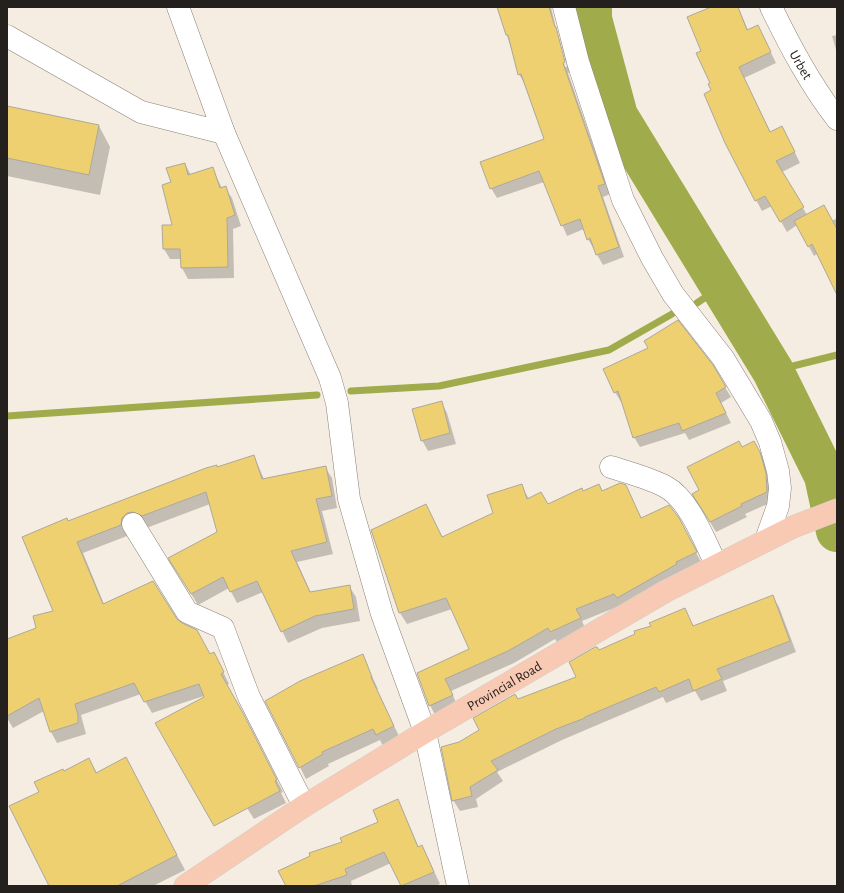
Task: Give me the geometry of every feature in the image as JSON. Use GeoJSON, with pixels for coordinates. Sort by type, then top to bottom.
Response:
{"type":"FeatureCollection","features":[{"type":"Feature","properties":{"kind":"main road","name":"Provincial Road"},"geometry":{"type":"LineString","coordinates":[[185,886],[304,806],[425,732],[666,591],[716,564],[793,527],[837,510]]}},
{"type":"Feature","properties":{"kind":"street"},"geometry":{"type":"LineString","coordinates":[[178,7],[224,133],[330,378],[337,403],[349,499],[382,614],[425,732],[458,886]]}},
{"type":"Feature","properties":{"kind":"street"},"geometry":{"type":"LineString","coordinates":[[564,7],[578,62],[623,200],[652,258],[673,294],[723,358],[761,421],[770,442],[778,471],[780,488],[778,506],[766,540]]}},
{"type":"Feature","properties":{"kind":"street","name":"Urbet"},"geometry":{"type":"LineString","coordinates":[[771,7],[786,38],[818,95],[837,119]]}},
{"type":"Feature","properties":{"kind":"street"},"geometry":{"type":"LineString","coordinates":[[7,36],[141,112],[224,133]]}},
{"type":"Feature","properties":{"kind":"street"},"geometry":{"type":"LineString","coordinates":[[610,467],[667,487],[682,501],[695,522],[716,564]]}},
{"type":"Feature","properties":{"kind":"street"},"geometry":{"type":"LineString","coordinates":[[133,524],[187,612],[223,628],[249,697],[304,806]]}},
{"type":"Feature","properties":{"kind":"building"},"geometry":{"type":"Polygon","coordinates":[[[497,7],[549,7],[565,62],[563,63],[605,184],[598,186],[619,247],[596,255],[590,238],[587,240],[580,219],[561,226],[539,171],[490,189],[480,162],[544,139],[521,74],[518,75],[508,35],[506,35],[497,7]]]}},
{"type":"Feature","properties":{"kind":"building"},"geometry":{"type":"Polygon","coordinates":[[[711,7],[738,7],[747,30],[758,25],[771,52],[739,67],[770,132],[782,126],[795,152],[776,161],[804,207],[780,222],[765,196],[755,201],[725,143],[704,94],[711,90],[708,84],[710,83],[696,53],[701,51],[687,17],[711,7]]]}},
{"type":"Feature","properties":{"kind":"building"},"geometry":{"type":"Polygon","coordinates":[[[7,106],[99,125],[89,175],[7,158],[7,106]]]}},
{"type":"Feature","properties":{"kind":"building"},"geometry":{"type":"Polygon","coordinates":[[[185,163],[188,175],[213,167],[220,188],[226,186],[235,215],[227,218],[228,267],[181,268],[180,249],[163,249],[162,225],[172,225],[162,185],[171,182],[166,168],[185,163]]]}},
{"type":"Feature","properties":{"kind":"building"},"geometry":{"type":"Polygon","coordinates":[[[824,205],[837,229],[837,295],[812,244],[808,247],[794,221],[824,205]]]}},
{"type":"Feature","properties":{"kind":"building"},"geometry":{"type":"Polygon","coordinates":[[[678,320],[713,365],[726,387],[716,393],[726,413],[682,431],[679,423],[633,438],[618,391],[614,393],[603,369],[648,348],[644,341],[678,320]]]}},
{"type":"Feature","properties":{"kind":"building"},"geometry":{"type":"Polygon","coordinates":[[[442,401],[450,433],[421,441],[412,409],[442,401]]]}},
{"type":"Feature","properties":{"kind":"building"},"geometry":{"type":"Polygon","coordinates":[[[739,441],[742,447],[754,441],[760,452],[766,473],[767,492],[741,504],[742,506],[710,522],[692,494],[699,490],[687,467],[739,441]]]}},
{"type":"Feature","properties":{"kind":"building"},"geometry":{"type":"Polygon","coordinates":[[[254,455],[262,479],[326,466],[332,496],[316,499],[327,542],[291,551],[310,592],[350,585],[354,609],[315,616],[281,632],[257,581],[230,592],[223,577],[191,594],[168,558],[217,532],[206,492],[142,516],[133,512],[127,513],[122,518],[121,525],[77,542],[103,604],[153,581],[177,619],[197,630],[210,654],[214,652],[224,672],[221,674],[243,713],[277,780],[275,781],[280,791],[214,826],[155,723],[204,697],[199,684],[144,702],[134,683],[75,704],[78,715],[78,723],[50,732],[39,698],[7,716],[7,639],[36,628],[33,616],[53,611],[22,537],[67,518],[68,521],[206,468],[217,465],[217,467],[254,455]]]}},
{"type":"Feature","properties":{"kind":"building"},"geometry":{"type":"Polygon","coordinates":[[[620,483],[626,485],[641,518],[669,505],[679,518],[697,552],[676,562],[677,564],[617,598],[614,594],[576,609],[581,618],[550,632],[548,628],[508,651],[445,679],[453,695],[429,706],[417,673],[469,649],[446,598],[399,613],[371,530],[426,504],[442,537],[493,513],[487,495],[522,484],[527,499],[541,492],[548,504],[582,488],[583,491],[599,484],[602,491],[620,483]]]}},
{"type":"Feature","properties":{"kind":"building"},"geometry":{"type":"Polygon","coordinates":[[[773,595],[790,641],[717,669],[722,679],[693,691],[689,679],[659,692],[656,687],[556,729],[491,761],[498,770],[470,787],[472,796],[452,801],[441,747],[459,742],[479,730],[473,718],[515,694],[518,699],[576,677],[569,662],[595,647],[599,650],[635,634],[634,631],[651,626],[649,623],[685,608],[693,626],[773,595]]]}},
{"type":"Feature","properties":{"kind":"building"},"geometry":{"type":"Polygon","coordinates":[[[363,654],[371,677],[394,726],[376,735],[373,729],[322,752],[323,754],[299,768],[265,701],[300,681],[363,654]]]}},
{"type":"Feature","properties":{"kind":"building"},"geometry":{"type":"Polygon","coordinates":[[[126,757],[177,855],[117,886],[49,886],[9,806],[39,792],[34,782],[63,769],[64,771],[89,758],[96,773],[126,757]]]}},
{"type":"Feature","properties":{"kind":"building"},"geometry":{"type":"Polygon","coordinates":[[[398,799],[418,847],[422,845],[434,872],[401,886],[384,852],[345,869],[347,875],[314,886],[286,886],[278,871],[310,856],[309,853],[342,842],[340,838],[378,822],[373,810],[398,799]]]}},
{"type":"Feature","properties":{"kind":"waterway"},"geometry":{"type":"LineString","coordinates":[[591,7],[591,19],[617,116],[773,371],[825,476],[837,531]]}},
{"type":"Feature","properties":{"kind":"waterway"},"geometry":{"type":"LineString","coordinates":[[697,303],[722,286]]}},
{"type":"Feature","properties":{"kind":"waterway"},"geometry":{"type":"LineString","coordinates":[[351,391],[439,386],[609,350],[672,314]]}},
{"type":"Feature","properties":{"kind":"waterway"},"geometry":{"type":"LineString","coordinates":[[773,371],[837,355]]}},
{"type":"Feature","properties":{"kind":"waterway"},"geometry":{"type":"LineString","coordinates":[[7,416],[317,395]]}}]}
